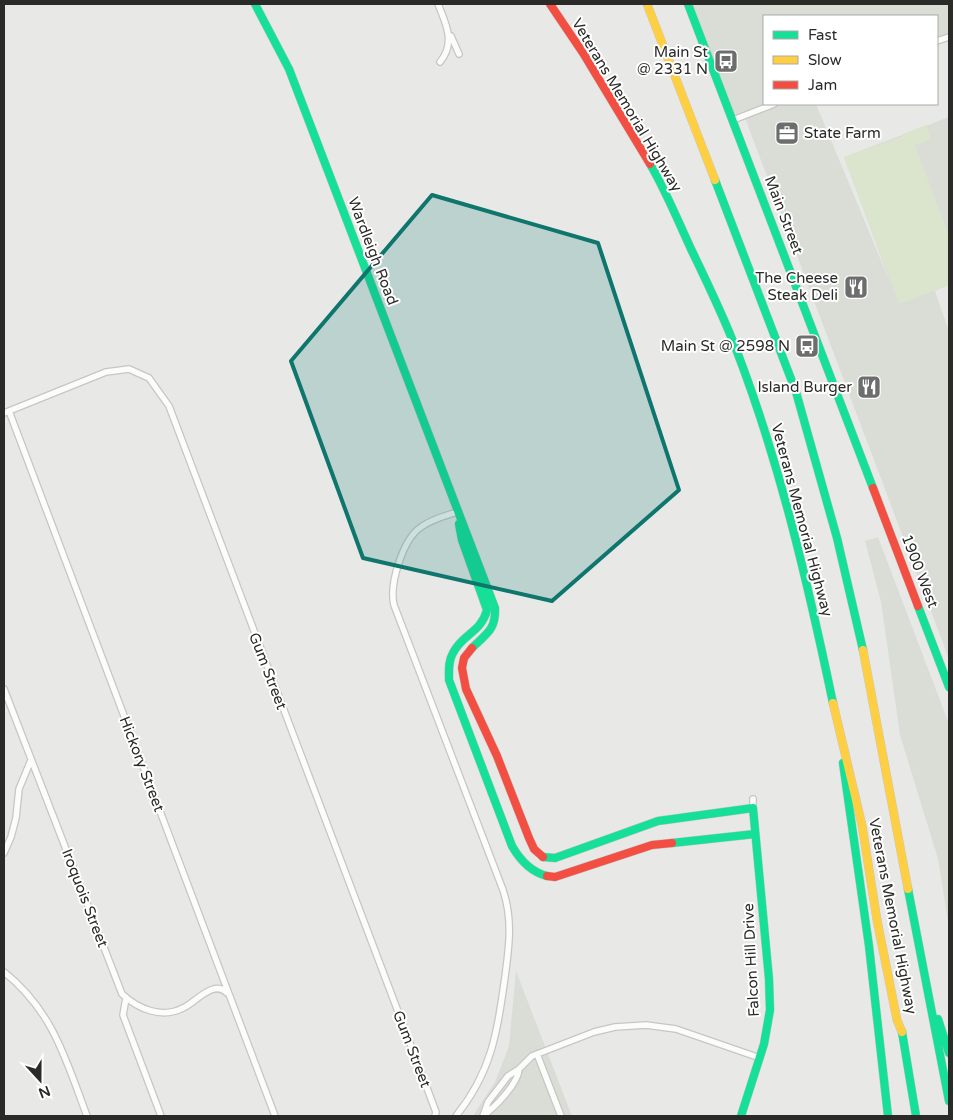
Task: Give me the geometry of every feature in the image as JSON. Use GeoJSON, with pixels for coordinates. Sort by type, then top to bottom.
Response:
{"type":"FeatureCollection","features":[{"type":"Feature","properties":{"kind":"main road","name":"Wardleigh Road"},"geometry":{"type":"LineString","coordinates":[[255,4],[289,69],[457,512]]}},
{"type":"Feature","properties":{"kind":"main road","name":"Veterans Memorial Highway"},"geometry":{"type":"LineString","coordinates":[[550,4],[583,54],[654,172],[736,348],[760,416],[800,554],[839,735],[849,767],[862,826],[877,920],[902,1032],[916,1116]]}},
{"type":"Feature","properties":{"kind":"main road","name":"Veterans Memorial Highway"},"geometry":{"type":"LineString","coordinates":[[647,4],[799,401],[838,538],[859,631],[949,1100]]}},
{"type":"Feature","properties":{"kind":"main road","name":"Main Street"},"geometry":{"type":"LineString","coordinates":[[688,4],[886,522]]}},
{"type":"Feature","properties":{"kind":"main road"},"geometry":{"type":"LineString","coordinates":[[457,512],[495,608],[496,616],[490,632],[475,644],[466,655],[462,665],[463,679],[478,718],[496,752],[532,845],[537,852],[547,858],[555,858],[658,820],[753,808]]}},
{"type":"Feature","properties":{"kind":"main road"},"geometry":{"type":"LineString","coordinates":[[457,512],[462,540],[487,610],[485,619],[480,627],[463,639],[453,652],[448,669],[449,680],[512,846],[522,861],[538,874],[555,877],[652,846],[755,834]]}},
{"type":"Feature","properties":{"kind":"main road","name":"1900 West"},"geometry":{"type":"LineString","coordinates":[[886,522],[949,687]]}},
{"type":"Feature","properties":{"kind":"main road"},"geometry":{"type":"LineString","coordinates":[[839,735],[869,946],[888,1116]]}},
{"type":"Feature","properties":{"kind":"main road","name":"Falcon Hill Drive"},"geometry":{"type":"LineString","coordinates":[[741,1116],[760,1058],[769,1022],[769,978],[753,808]]}},
{"type":"Feature","properties":{"kind":"main road"},"geometry":{"type":"LineString","coordinates":[[926,982],[949,1053]]}},
{"type":"Feature","properties":{"kind":"main road"},"geometry":{"type":"LineString","coordinates":[[882,1069],[882,1116]]}},
{"type":"Feature","properties":{"kind":"street"},"geometry":{"type":"LineString","coordinates":[[438,4],[459,54]]}},
{"type":"Feature","properties":{"kind":"street"},"geometry":{"type":"LineString","coordinates":[[440,62],[446,56],[450,34]]}},
{"type":"Feature","properties":{"kind":"street"},"geometry":{"type":"LineString","coordinates":[[733,120],[771,105]]}},
{"type":"Feature","properties":{"kind":"street","name":"Gum Street"},"geometry":{"type":"LineString","coordinates":[[6,412],[106,372],[129,370],[149,378],[169,406],[435,1114]]}},
{"type":"Feature","properties":{"kind":"street","name":"Hickory Street"},"geometry":{"type":"LineString","coordinates":[[6,412],[275,1116]]}},
{"type":"Feature","properties":{"kind":"street"},"geometry":{"type":"LineString","coordinates":[[456,1116],[480,1080],[495,1042],[510,940],[509,914],[503,890],[394,605],[392,591],[393,581],[413,534],[426,523],[457,512]]}},
{"type":"Feature","properties":{"kind":"street","name":"Iroquois Street"},"geometry":{"type":"LineString","coordinates":[[4,690],[122,994],[126,998]]}},
{"type":"Feature","properties":{"kind":"street"},"geometry":{"type":"LineString","coordinates":[[4,853],[16,818],[19,789],[31,760]]}},
{"type":"Feature","properties":{"kind":"street","name":"Falcon Hill Drive"},"geometry":{"type":"LineString","coordinates":[[753,799],[753,808]]}},
{"type":"Feature","properties":{"kind":"street"},"geometry":{"type":"LineString","coordinates":[[4,972],[18,983],[50,1024],[88,1116]]}},
{"type":"Feature","properties":{"kind":"street"},"geometry":{"type":"LineString","coordinates":[[161,1116],[123,1015],[126,998],[148,1011],[163,1012],[182,1009],[215,988],[223,989],[229,994]]}},
{"type":"Feature","properties":{"kind":"street"},"geometry":{"type":"LineString","coordinates":[[483,1116],[491,1097],[508,1076],[519,1069],[527,1060],[537,1054],[599,1030],[636,1025],[657,1026],[676,1030],[760,1058]]}},
{"type":"Feature","properties":{"kind":"street"},"geometry":{"type":"LineString","coordinates":[[537,1054],[561,1116]]}},
{"type":"Feature","properties":{"kind":"highlighted area"},"geometry":{"type":"Polygon","coordinates":[[[432,195],[598,243],[679,490],[552,601],[363,558],[291,361],[432,195]]]}},
{"type":"Feature","properties":{"kind":"shaded area"},"geometry":{"type":"Polygon","coordinates":[[[689,4],[949,4],[949,33],[938,38],[938,15],[763,15],[763,105],[732,116],[689,4]]]}},
{"type":"Feature","properties":{"kind":"shaded area"},"geometry":{"type":"Polygon","coordinates":[[[770,105],[816,105],[890,282],[844,157],[949,117],[949,285],[935,291],[949,331],[949,659],[745,118],[770,105]]]}},
{"type":"Feature","properties":{"kind":"shaded area"},"geometry":{"type":"Polygon","coordinates":[[[878,537],[949,724],[949,928],[938,859],[900,735],[881,602],[865,541],[878,537]]]}},
{"type":"Feature","properties":{"kind":"shaded area"},"geometry":{"type":"Polygon","coordinates":[[[516,971],[572,1116],[473,1116],[495,1082],[509,1046],[516,971]]]}},
{"type":"Feature","properties":{"kind":"green space"},"geometry":{"type":"Polygon","coordinates":[[[926,125],[931,139],[915,145],[949,236],[949,285],[899,304],[844,157],[901,137],[901,135],[926,125]]]}},
{"type":"Feature","properties":{"kind":"traffic: fast"},"geometry":{"type":"LineString","coordinates":[[255,4],[289,69],[495,608],[492,627],[472,648]]}},
{"type":"Feature","properties":{"kind":"traffic: fast"},"geometry":{"type":"LineString","coordinates":[[688,4],[873,488]]}},
{"type":"Feature","properties":{"kind":"traffic: fast"},"geometry":{"type":"LineString","coordinates":[[650,164],[667,195],[720,311],[752,392],[792,524],[833,703]]}},
{"type":"Feature","properties":{"kind":"traffic: fast"},"geometry":{"type":"LineString","coordinates":[[715,180],[796,392],[837,538],[863,650]]}},
{"type":"Feature","properties":{"kind":"traffic: fast"},"geometry":{"type":"LineString","coordinates":[[459,524],[462,540],[487,610],[480,624],[461,642],[451,656],[449,680],[512,846],[526,865],[536,872],[547,876]]}},
{"type":"Feature","properties":{"kind":"traffic: fast"},"geometry":{"type":"LineString","coordinates":[[918,606],[949,687]]}},
{"type":"Feature","properties":{"kind":"traffic: fast"},"geometry":{"type":"LineString","coordinates":[[843,763],[869,946],[888,1116]]}},
{"type":"Feature","properties":{"kind":"traffic: fast"},"geometry":{"type":"LineString","coordinates":[[543,857],[555,858],[658,821],[753,808],[769,979],[770,1010],[764,1044],[741,1116]]}},
{"type":"Feature","properties":{"kind":"traffic: fast"},"geometry":{"type":"LineString","coordinates":[[672,843],[755,834]]}},
{"type":"Feature","properties":{"kind":"traffic: fast"},"geometry":{"type":"LineString","coordinates":[[908,889],[949,1101]]}},
{"type":"Feature","properties":{"kind":"traffic: fast"},"geometry":{"type":"LineString","coordinates":[[938,1019],[949,1053]]}},
{"type":"Feature","properties":{"kind":"traffic: fast"},"geometry":{"type":"LineString","coordinates":[[902,1032],[916,1116]]}},
{"type":"Feature","properties":{"kind":"traffic: slow"},"geometry":{"type":"LineString","coordinates":[[647,4],[715,180]]}},
{"type":"Feature","properties":{"kind":"traffic: slow"},"geometry":{"type":"LineString","coordinates":[[863,650],[908,889]]}},
{"type":"Feature","properties":{"kind":"traffic: slow"},"geometry":{"type":"LineString","coordinates":[[833,703],[862,825],[877,920],[897,1020],[902,1032]]}},
{"type":"Feature","properties":{"kind":"traffic: jam"},"geometry":{"type":"LineString","coordinates":[[550,4],[583,53],[650,164]]}},
{"type":"Feature","properties":{"kind":"traffic: jam"},"geometry":{"type":"LineString","coordinates":[[873,488],[918,606]]}},
{"type":"Feature","properties":{"kind":"traffic: jam"},"geometry":{"type":"LineString","coordinates":[[472,648],[464,658],[462,668],[466,689],[497,756],[534,849],[543,857]]}},
{"type":"Feature","properties":{"kind":"traffic: jam"},"geometry":{"type":"LineString","coordinates":[[547,876],[555,877],[652,845],[672,843]]}},
{"type":"Feature","properties":{"kind":"place","name":"Main St @ 2331 N"},"geometry":{"type":"Point","coordinates":[726,61]}},
{"type":"Feature","properties":{"kind":"place","name":"State Farm"},"geometry":{"type":"Point","coordinates":[787,133]}},
{"type":"Feature","properties":{"kind":"place","name":"The Cheese Steak Deli"},"geometry":{"type":"Point","coordinates":[856,287]}},
{"type":"Feature","properties":{"kind":"place","name":"Main St @ 2598 N"},"geometry":{"type":"Point","coordinates":[807,346]}},
{"type":"Feature","properties":{"kind":"place","name":"Island Burger"},"geometry":{"type":"Point","coordinates":[869,387]}}]}
